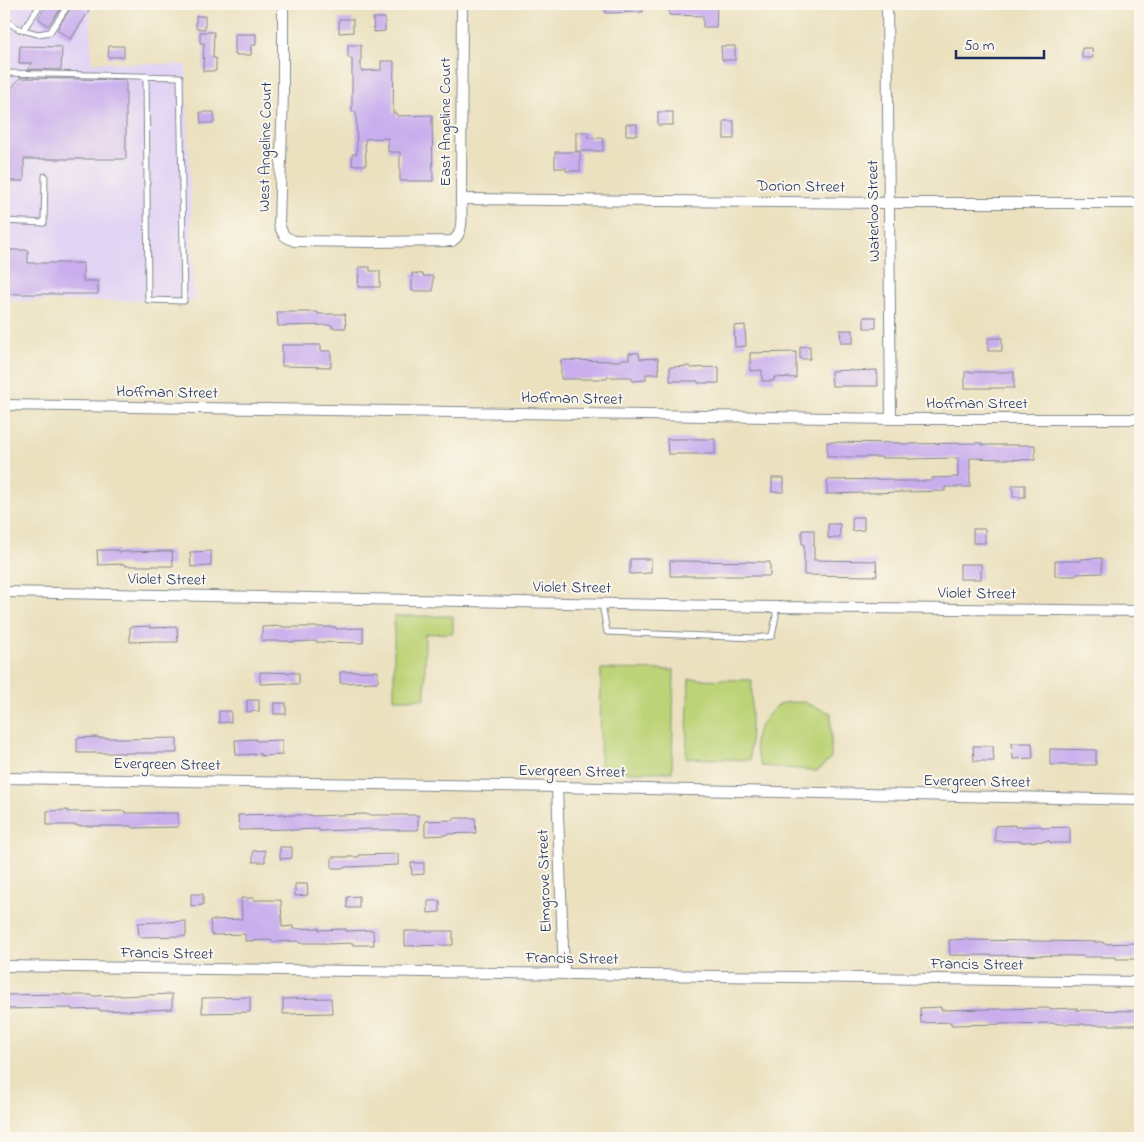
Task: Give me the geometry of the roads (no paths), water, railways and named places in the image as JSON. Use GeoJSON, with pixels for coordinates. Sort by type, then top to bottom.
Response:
{"type":"FeatureCollection","features":[{"type":"Feature","properties":{"kind":"street","name":"West Angeline Court"},"geometry":{"type":"LineString","coordinates":[[283,4],[283,93],[279,224],[282,234],[296,241],[452,242],[456,239]]}},
{"type":"Feature","properties":{"kind":"street","name":"East Angeline Court"},"geometry":{"type":"LineString","coordinates":[[456,239],[461,226],[462,4]]}},
{"type":"Feature","properties":{"kind":"street","name":"Waterloo Street"},"geometry":{"type":"LineString","coordinates":[[887,4],[891,419]]}},
{"type":"Feature","properties":{"kind":"street","name":"Dorion Street"},"geometry":{"type":"LineString","coordinates":[[461,199],[1140,203]]}},
{"type":"Feature","properties":{"kind":"street","name":"Hoffman Street"},"geometry":{"type":"LineString","coordinates":[[4,405],[891,419],[1140,419]]}},
{"type":"Feature","properties":{"kind":"street","name":"Violet Street"},"geometry":{"type":"LineString","coordinates":[[4,592],[775,607],[1140,611]]}},
{"type":"Feature","properties":{"kind":"street","name":"Evergreen Street"},"geometry":{"type":"LineString","coordinates":[[4,778],[557,786],[1140,800]]}},
{"type":"Feature","properties":{"kind":"street","name":"Elmgrove Street"},"geometry":{"type":"LineString","coordinates":[[557,786],[564,974]]}},
{"type":"Feature","properties":{"kind":"street","name":"Francis Street"},"geometry":{"type":"LineString","coordinates":[[4,966],[1140,982]]}},
{"type":"Feature","properties":{"kind":"lane"},"geometry":{"type":"LineString","coordinates":[[23,30],[41,4]]}},
{"type":"Feature","properties":{"kind":"lane"},"geometry":{"type":"LineString","coordinates":[[4,20],[19,29],[38,34],[50,32],[69,4]]}},
{"type":"Feature","properties":{"kind":"lane"},"geometry":{"type":"LineString","coordinates":[[4,74],[146,76],[180,77],[184,301],[148,300],[146,76]]}},
{"type":"Feature","properties":{"kind":"lane"},"geometry":{"type":"LineString","coordinates":[[4,221],[44,223],[45,176]]}},
{"type":"Feature","properties":{"kind":"lane"},"geometry":{"type":"LineString","coordinates":[[602,603],[607,632],[755,638],[772,636],[776,616],[775,607]]}}]}
